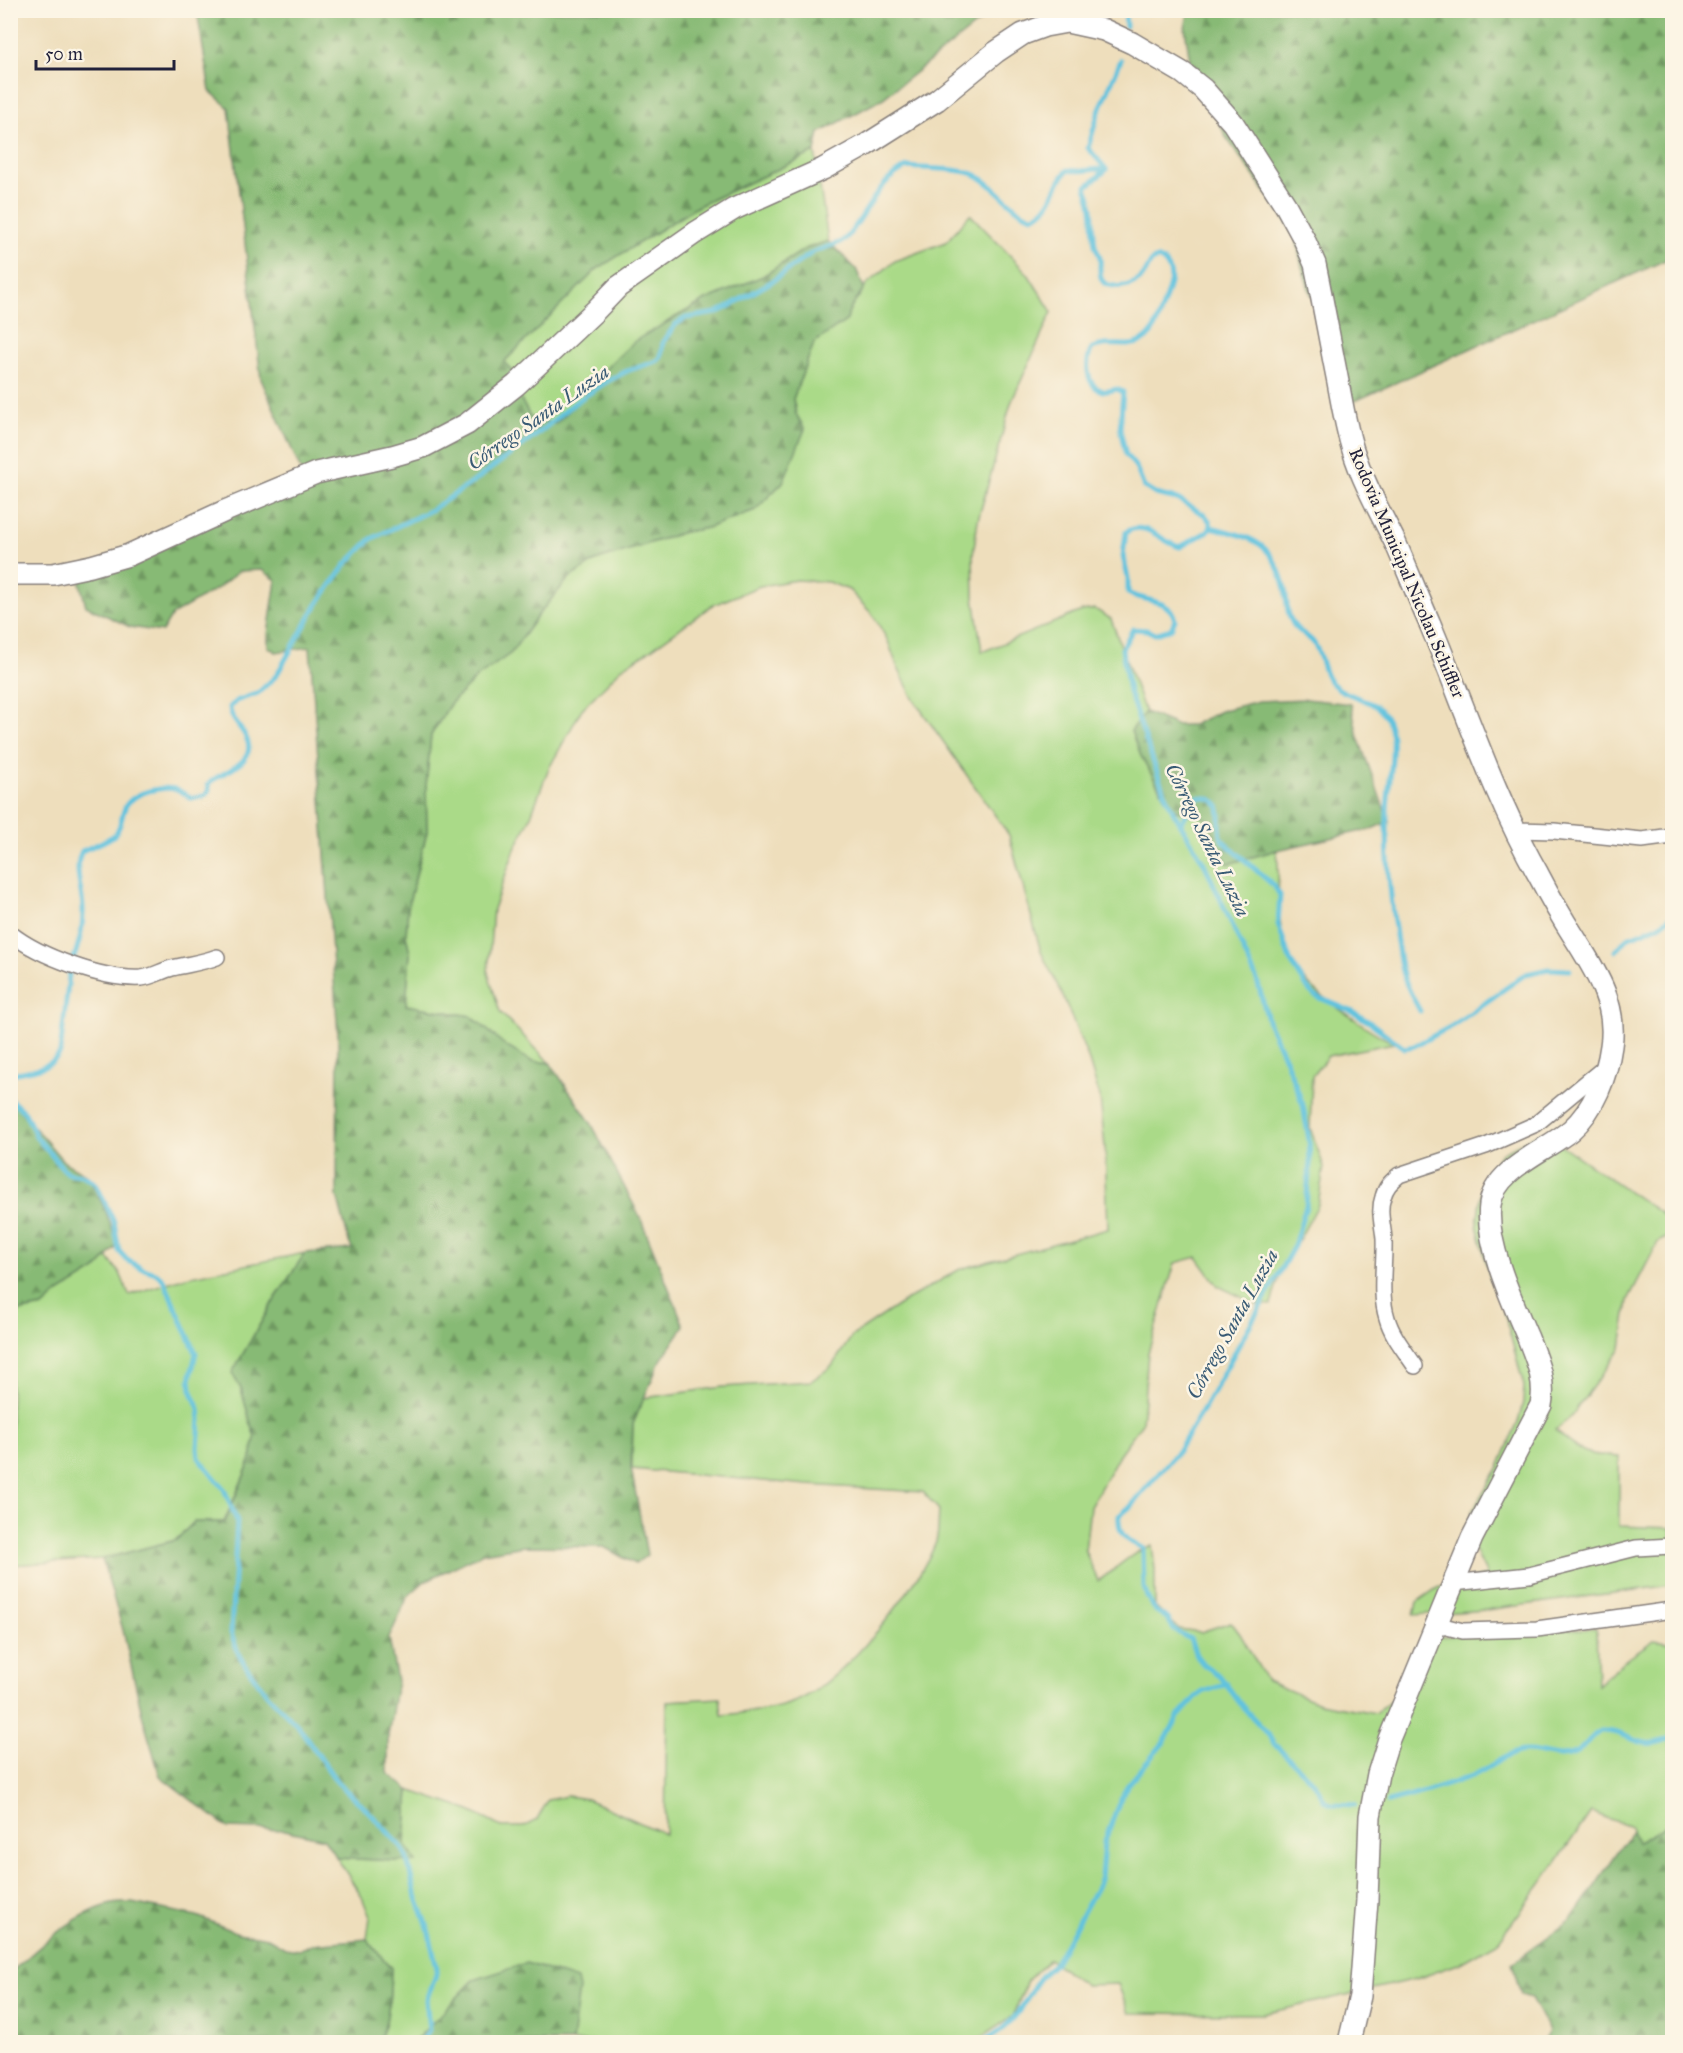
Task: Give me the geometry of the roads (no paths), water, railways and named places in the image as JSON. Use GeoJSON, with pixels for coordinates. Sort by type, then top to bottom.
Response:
{"type":"FeatureCollection","features":[{"type":"Feature","properties":{"kind":"street","name":"Rodovia Municipal Nicolau Schiffler"},"geometry":{"type":"LineString","coordinates":[[10,574],[53,574],[91,567],[129,555],[316,473],[423,447],[467,424],[516,385],[596,311],[618,287],[695,233],[734,209],[823,169],[866,145],[937,100],[1023,33],[1067,22],[1085,24],[1132,43],[1183,73],[1203,89],[1233,123],[1286,206],[1315,264],[1353,450],[1426,615],[1490,775],[1531,862],[1555,906],[1596,970],[1605,992],[1611,1018],[1612,1044],[1597,1094],[1586,1114],[1571,1130],[1509,1173],[1496,1187],[1490,1203],[1489,1226],[1495,1248],[1541,1374],[1544,1391],[1541,1405],[1472,1538],[1389,1739],[1378,1774],[1370,1816],[1360,1996],[1349,2043]]}},
{"type":"Feature","properties":{"kind":"street"},"geometry":{"type":"LineString","coordinates":[[1516,830],[1554,831],[1642,840],[1672,836]]}},
{"type":"Feature","properties":{"kind":"street"},"geometry":{"type":"LineString","coordinates":[[10,933],[46,956],[105,974],[149,977],[174,967],[202,963],[217,957]]}},
{"type":"Feature","properties":{"kind":"street"},"geometry":{"type":"LineString","coordinates":[[1415,1366],[1392,1331],[1386,1316],[1383,1279],[1384,1236],[1381,1216],[1382,1199],[1388,1185],[1399,1175],[1486,1146],[1536,1124],[1605,1067]]}},
{"type":"Feature","properties":{"kind":"street"},"geometry":{"type":"LineString","coordinates":[[1453,1583],[1528,1575],[1636,1548],[1672,1546]]}},
{"type":"Feature","properties":{"kind":"street"},"geometry":{"type":"LineString","coordinates":[[1435,1624],[1463,1631],[1537,1629],[1672,1610]]}},
{"type":"Feature","properties":{"kind":"waterway"},"geometry":{"type":"LineString","coordinates":[[1125,10],[1126,26]]}},
{"type":"Feature","properties":{"kind":"waterway"},"geometry":{"type":"LineString","coordinates":[[1106,169],[1088,148],[1098,114],[1121,60]]}},
{"type":"Feature","properties":{"kind":"waterway","name":"Córrego Santa Luzia"},"geometry":{"type":"LineString","coordinates":[[10,1074],[45,1066],[60,1053],[70,967],[83,922],[78,871],[82,851],[115,834],[125,807],[136,796],[156,789],[169,788],[191,798],[204,796],[209,791],[208,785],[211,781],[243,760],[249,747],[247,738],[232,716],[230,707],[236,701],[258,693],[276,676],[316,606],[346,564],[371,539],[431,510],[473,482],[576,402],[608,381],[627,371],[657,361],[661,357],[663,342],[676,324],[686,318],[716,313],[771,282],[813,252],[841,242],[854,228],[888,180],[907,167],[953,170],[976,175],[991,185],[1017,209],[1032,217],[1040,213],[1050,202],[1059,182],[1068,170],[1106,169]]}},
{"type":"Feature","properties":{"kind":"waterway","name":"Córrego Santa Luzia"},"geometry":{"type":"LineString","coordinates":[[1106,170],[1086,187],[1091,202],[1095,245],[1100,258],[1100,275],[1103,282],[1118,286],[1131,284],[1143,277],[1154,259],[1162,260],[1168,266],[1170,280],[1154,330],[1137,344],[1092,348],[1088,360],[1090,379],[1097,388],[1103,391],[1117,389],[1123,392],[1120,429],[1126,455],[1136,467],[1144,487],[1155,494],[1177,499],[1205,515],[1211,527]]}},
{"type":"Feature","properties":{"kind":"waterway","name":"Córrego Santa Luzia"},"geometry":{"type":"LineString","coordinates":[[1211,527],[1207,532],[1180,547],[1140,528],[1126,532],[1123,556],[1128,578],[1128,593],[1162,604],[1168,608],[1175,620],[1171,629],[1155,634],[1147,630],[1133,629],[1122,649],[1129,692],[1164,792],[1204,863],[1257,980],[1269,1024],[1303,1105],[1309,1140],[1310,1164],[1306,1206],[1294,1246],[1178,1451],[1131,1506],[1119,1516],[1119,1523],[1124,1536],[1143,1548],[1144,1587],[1156,1611],[1168,1619],[1174,1630],[1190,1639],[1196,1655],[1203,1664],[1220,1676],[1273,1743],[1315,1784],[1325,1802],[1355,1805]]}},
{"type":"Feature","properties":{"kind":"waterway"},"geometry":{"type":"LineString","coordinates":[[1211,527],[1250,539],[1267,551],[1280,573],[1291,620],[1295,627],[1316,646],[1329,680],[1337,688],[1376,706],[1389,723],[1392,738],[1392,765],[1387,810],[1390,893],[1404,978],[1420,1011]]}},
{"type":"Feature","properties":{"kind":"waterway"},"geometry":{"type":"LineString","coordinates":[[1181,824],[1198,797],[1215,801],[1220,812],[1222,840],[1272,884],[1280,895],[1278,924],[1290,960],[1308,989],[1315,996],[1351,1011],[1371,1023],[1404,1048],[1414,1046],[1452,1026],[1526,974],[1548,969],[1570,970]]}},
{"type":"Feature","properties":{"kind":"waterway"},"geometry":{"type":"LineString","coordinates":[[1616,951],[1627,938],[1658,926],[1672,916]]}},
{"type":"Feature","properties":{"kind":"waterway"},"geometry":{"type":"LineString","coordinates":[[10,1099],[25,1113],[37,1138],[67,1173],[82,1175],[97,1186],[114,1222],[119,1251],[127,1260],[156,1273],[163,1279],[196,1353],[190,1380],[199,1409],[199,1458],[224,1489],[237,1521],[231,1633],[239,1655],[267,1694],[299,1727],[337,1782],[367,1810],[400,1845],[406,1855],[415,1893],[427,1924],[437,1968],[426,1999],[429,2030],[422,2042]]}},
{"type":"Feature","properties":{"kind":"waterway","name":"Córrego Santa Luzia"},"geometry":{"type":"LineString","coordinates":[[982,2042],[999,2032],[1013,2019],[1040,1978],[1055,1963],[1097,1887],[1101,1877],[1104,1843],[1127,1786],[1165,1741],[1178,1717],[1196,1697],[1203,1692],[1227,1684]]}},
{"type":"Feature","properties":{"kind":"waterway"},"geometry":{"type":"LineString","coordinates":[[1388,1802],[1472,1776],[1518,1752],[1532,1751],[1559,1756],[1573,1754],[1600,1731],[1610,1731],[1651,1743],[1672,1737]]}}]}
